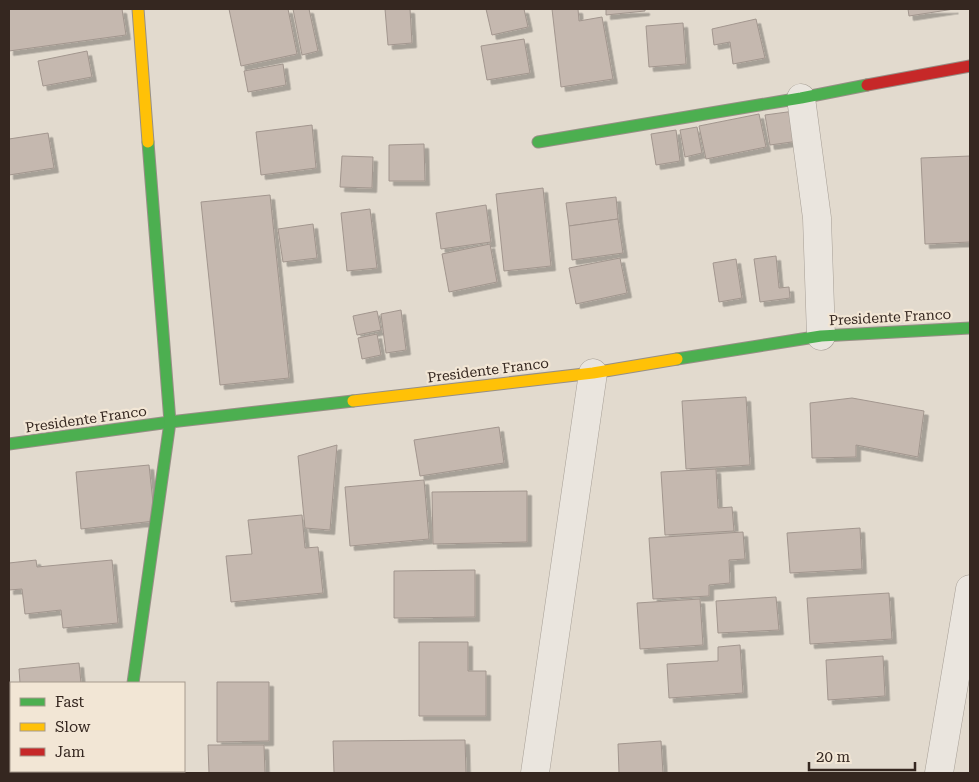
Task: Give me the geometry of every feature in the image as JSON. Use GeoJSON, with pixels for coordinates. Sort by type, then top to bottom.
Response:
{"type":"FeatureCollection","features":[{"type":"Feature","properties":{"kind":"street"},"geometry":{"type":"LineString","coordinates":[[133,682],[170,422],[138,9]]}},
{"type":"Feature","properties":{"kind":"street"},"geometry":{"type":"LineString","coordinates":[[538,142],[801,98],[970,66]]}},
{"type":"Feature","properties":{"kind":"street"},"geometry":{"type":"LineString","coordinates":[[801,98],[817,218],[821,336]]}},
{"type":"Feature","properties":{"kind":"street","name":"Presidente Franco"},"geometry":{"type":"LineString","coordinates":[[9,444],[170,422],[593,373],[821,336],[970,328]]}},
{"type":"Feature","properties":{"kind":"street"},"geometry":{"type":"LineString","coordinates":[[535,773],[593,373]]}},
{"type":"Feature","properties":{"kind":"street"},"geometry":{"type":"LineString","coordinates":[[939,773],[961,701],[970,589]]}},
{"type":"Feature","properties":{"kind":"building"},"geometry":{"type":"Polygon","coordinates":[[[9,9],[122,9],[126,35],[9,51],[9,9]]]}},
{"type":"Feature","properties":{"kind":"building"},"geometry":{"type":"Polygon","coordinates":[[[229,9],[288,9],[297,54],[241,66],[229,9]]]}},
{"type":"Feature","properties":{"kind":"building"},"geometry":{"type":"Polygon","coordinates":[[[293,9],[309,9],[318,51],[302,55],[293,9]]]}},
{"type":"Feature","properties":{"kind":"building"},"geometry":{"type":"Polygon","coordinates":[[[385,9],[410,9],[412,43],[388,45],[385,9]]]}},
{"type":"Feature","properties":{"kind":"building"},"geometry":{"type":"Polygon","coordinates":[[[486,9],[524,9],[528,27],[492,35],[486,9]]]}},
{"type":"Feature","properties":{"kind":"building"},"geometry":{"type":"Polygon","coordinates":[[[552,9],[578,9],[579,21],[602,17],[613,79],[561,87],[552,9]]]}},
{"type":"Feature","properties":{"kind":"building"},"geometry":{"type":"Polygon","coordinates":[[[606,9],[645,9],[645,11],[606,15],[606,9]]]}},
{"type":"Feature","properties":{"kind":"building"},"geometry":{"type":"Polygon","coordinates":[[[908,9],[954,9],[909,16],[908,9]]]}},
{"type":"Feature","properties":{"kind":"building"},"geometry":{"type":"Polygon","coordinates":[[[756,19],[765,58],[733,64],[730,42],[714,45],[712,29],[756,19]]]}},
{"type":"Feature","properties":{"kind":"building"},"geometry":{"type":"Polygon","coordinates":[[[683,23],[686,64],[649,67],[646,26],[683,23]]]}},
{"type":"Feature","properties":{"kind":"building"},"geometry":{"type":"Polygon","coordinates":[[[524,39],[530,73],[487,80],[481,46],[524,39]]]}},
{"type":"Feature","properties":{"kind":"building"},"geometry":{"type":"Polygon","coordinates":[[[87,51],[92,77],[43,86],[38,61],[87,51]]]}},
{"type":"Feature","properties":{"kind":"building"},"geometry":{"type":"Polygon","coordinates":[[[283,64],[286,85],[248,92],[244,71],[283,64]]]}},
{"type":"Feature","properties":{"kind":"building"},"geometry":{"type":"Polygon","coordinates":[[[802,110],[806,140],[770,145],[765,115],[802,110]]]}},
{"type":"Feature","properties":{"kind":"building"},"geometry":{"type":"Polygon","coordinates":[[[759,114],[766,147],[706,159],[699,126],[759,114]]]}},
{"type":"Feature","properties":{"kind":"building"},"geometry":{"type":"Polygon","coordinates":[[[312,125],[316,168],[261,175],[256,132],[312,125]]]}},
{"type":"Feature","properties":{"kind":"building"},"geometry":{"type":"Polygon","coordinates":[[[697,127],[702,153],[685,157],[680,130],[697,127]]]}},
{"type":"Feature","properties":{"kind":"building"},"geometry":{"type":"Polygon","coordinates":[[[676,130],[680,161],[656,165],[651,134],[676,130]]]}},
{"type":"Feature","properties":{"kind":"building"},"geometry":{"type":"Polygon","coordinates":[[[48,133],[54,168],[9,175],[9,139],[48,133]]]}},
{"type":"Feature","properties":{"kind":"building"},"geometry":{"type":"Polygon","coordinates":[[[424,144],[425,181],[389,181],[389,145],[424,144]]]}},
{"type":"Feature","properties":{"kind":"building"},"geometry":{"type":"Polygon","coordinates":[[[342,156],[373,157],[372,188],[340,187],[342,156]]]}},
{"type":"Feature","properties":{"kind":"building"},"geometry":{"type":"Polygon","coordinates":[[[970,156],[970,242],[925,244],[921,158],[970,156]]]}},
{"type":"Feature","properties":{"kind":"building"},"geometry":{"type":"Polygon","coordinates":[[[543,188],[551,266],[504,271],[496,194],[543,188]]]}},
{"type":"Feature","properties":{"kind":"building"},"geometry":{"type":"Polygon","coordinates":[[[270,195],[289,378],[220,385],[201,202],[270,195]]]}},
{"type":"Feature","properties":{"kind":"building"},"geometry":{"type":"Polygon","coordinates":[[[616,197],[618,219],[569,226],[566,203],[616,197]]]}},
{"type":"Feature","properties":{"kind":"building"},"geometry":{"type":"Polygon","coordinates":[[[486,205],[491,242],[441,249],[436,213],[486,205]]]}},
{"type":"Feature","properties":{"kind":"building"},"geometry":{"type":"Polygon","coordinates":[[[370,209],[377,268],[347,271],[341,213],[370,209]]]}},
{"type":"Feature","properties":{"kind":"building"},"geometry":{"type":"Polygon","coordinates":[[[618,219],[623,253],[572,260],[569,226],[618,219]]]}},
{"type":"Feature","properties":{"kind":"building"},"geometry":{"type":"Polygon","coordinates":[[[313,224],[317,258],[283,262],[278,229],[313,224]]]}},
{"type":"Feature","properties":{"kind":"building"},"geometry":{"type":"Polygon","coordinates":[[[490,244],[497,282],[449,292],[442,254],[490,244]]]}},
{"type":"Feature","properties":{"kind":"building"},"geometry":{"type":"Polygon","coordinates":[[[776,256],[779,288],[789,287],[790,298],[760,302],[754,259],[776,256]]]}},
{"type":"Feature","properties":{"kind":"building"},"geometry":{"type":"Polygon","coordinates":[[[620,258],[627,293],[576,304],[569,268],[620,258]]]}},
{"type":"Feature","properties":{"kind":"building"},"geometry":{"type":"Polygon","coordinates":[[[736,259],[742,298],[719,302],[713,263],[736,259]]]}},
{"type":"Feature","properties":{"kind":"building"},"geometry":{"type":"Polygon","coordinates":[[[401,310],[406,350],[386,353],[381,314],[401,310]]]}},
{"type":"Feature","properties":{"kind":"building"},"geometry":{"type":"Polygon","coordinates":[[[377,311],[381,330],[357,335],[353,316],[377,311]]]}},
{"type":"Feature","properties":{"kind":"building"},"geometry":{"type":"Polygon","coordinates":[[[377,334],[381,355],[362,359],[358,338],[377,334]]]}},
{"type":"Feature","properties":{"kind":"building"},"geometry":{"type":"Polygon","coordinates":[[[746,397],[750,465],[686,469],[682,401],[746,397]]]}},
{"type":"Feature","properties":{"kind":"building"},"geometry":{"type":"Polygon","coordinates":[[[852,398],[924,411],[918,457],[856,445],[856,457],[812,458],[810,403],[852,398]]]}},
{"type":"Feature","properties":{"kind":"building"},"geometry":{"type":"Polygon","coordinates":[[[499,427],[504,463],[420,476],[414,440],[499,427]]]}},
{"type":"Feature","properties":{"kind":"building"},"geometry":{"type":"Polygon","coordinates":[[[337,445],[330,530],[305,528],[298,456],[337,445]]]}},
{"type":"Feature","properties":{"kind":"building"},"geometry":{"type":"Polygon","coordinates":[[[149,465],[155,521],[81,529],[76,472],[149,465]]]}},
{"type":"Feature","properties":{"kind":"building"},"geometry":{"type":"Polygon","coordinates":[[[716,469],[718,508],[732,507],[734,531],[665,535],[661,472],[716,469]]]}},
{"type":"Feature","properties":{"kind":"building"},"geometry":{"type":"Polygon","coordinates":[[[424,480],[429,539],[350,546],[345,487],[424,480]]]}},
{"type":"Feature","properties":{"kind":"building"},"geometry":{"type":"Polygon","coordinates":[[[527,491],[527,542],[433,544],[432,492],[527,491]]]}},
{"type":"Feature","properties":{"kind":"building"},"geometry":{"type":"Polygon","coordinates":[[[302,515],[305,548],[318,547],[323,593],[231,602],[226,556],[252,554],[248,520],[302,515]]]}},
{"type":"Feature","properties":{"kind":"building"},"geometry":{"type":"Polygon","coordinates":[[[860,528],[862,569],[790,573],[787,533],[860,528]]]}},
{"type":"Feature","properties":{"kind":"building"},"geometry":{"type":"Polygon","coordinates":[[[743,532],[745,559],[729,560],[730,583],[709,585],[709,596],[653,599],[649,538],[743,532]]]}},
{"type":"Feature","properties":{"kind":"building"},"geometry":{"type":"Polygon","coordinates":[[[36,560],[37,567],[112,560],[118,623],[63,628],[61,610],[25,614],[22,589],[9,590],[9,563],[36,560]]]}},
{"type":"Feature","properties":{"kind":"building"},"geometry":{"type":"Polygon","coordinates":[[[475,570],[475,617],[394,618],[394,571],[475,570]]]}},
{"type":"Feature","properties":{"kind":"building"},"geometry":{"type":"Polygon","coordinates":[[[889,593],[892,639],[810,644],[807,598],[889,593]]]}},
{"type":"Feature","properties":{"kind":"building"},"geometry":{"type":"Polygon","coordinates":[[[776,597],[779,630],[718,633],[716,601],[776,597]]]}},
{"type":"Feature","properties":{"kind":"building"},"geometry":{"type":"Polygon","coordinates":[[[700,599],[703,645],[640,649],[637,603],[700,599]]]}},
{"type":"Feature","properties":{"kind":"building"},"geometry":{"type":"Polygon","coordinates":[[[419,642],[468,642],[468,671],[486,671],[486,716],[419,716],[419,642]]]}},
{"type":"Feature","properties":{"kind":"building"},"geometry":{"type":"Polygon","coordinates":[[[740,645],[743,693],[669,698],[667,664],[718,661],[718,647],[740,645]]]}},
{"type":"Feature","properties":{"kind":"building"},"geometry":{"type":"Polygon","coordinates":[[[883,656],[885,696],[828,700],[826,660],[883,656]]]}},
{"type":"Feature","properties":{"kind":"building"},"geometry":{"type":"Polygon","coordinates":[[[79,663],[81,682],[20,682],[19,669],[79,663]]]}},
{"type":"Feature","properties":{"kind":"building"},"geometry":{"type":"Polygon","coordinates":[[[217,682],[269,682],[269,741],[217,742],[217,682]]]}},
{"type":"Feature","properties":{"kind":"building"},"geometry":{"type":"Polygon","coordinates":[[[465,740],[466,773],[334,773],[333,741],[465,740]]]}},
{"type":"Feature","properties":{"kind":"building"},"geometry":{"type":"Polygon","coordinates":[[[661,741],[663,773],[619,773],[618,744],[661,741]]]}},
{"type":"Feature","properties":{"kind":"building"},"geometry":{"type":"Polygon","coordinates":[[[208,745],[264,745],[265,773],[209,773],[208,745]]]}},
{"type":"Feature","properties":{"kind":"building"},"geometry":{"type":"Polygon","coordinates":[[[60,772],[65,773],[18,773],[60,772]]]}},
{"type":"Feature","properties":{"kind":"traffic: fast"},"geometry":{"type":"LineString","coordinates":[[538,142],[801,98],[867,85]]}},
{"type":"Feature","properties":{"kind":"traffic: fast"},"geometry":{"type":"LineString","coordinates":[[133,682],[170,422],[148,142]]}},
{"type":"Feature","properties":{"kind":"traffic: fast"},"geometry":{"type":"LineString","coordinates":[[677,359],[821,336],[970,328]]}},
{"type":"Feature","properties":{"kind":"traffic: fast"},"geometry":{"type":"LineString","coordinates":[[9,444],[170,422],[353,401]]}},
{"type":"Feature","properties":{"kind":"traffic: slow"},"geometry":{"type":"LineString","coordinates":[[138,9],[148,142]]}},
{"type":"Feature","properties":{"kind":"traffic: slow"},"geometry":{"type":"LineString","coordinates":[[353,401],[593,373],[677,359]]}},
{"type":"Feature","properties":{"kind":"traffic: jam"},"geometry":{"type":"LineString","coordinates":[[867,85],[970,66]]}}]}
